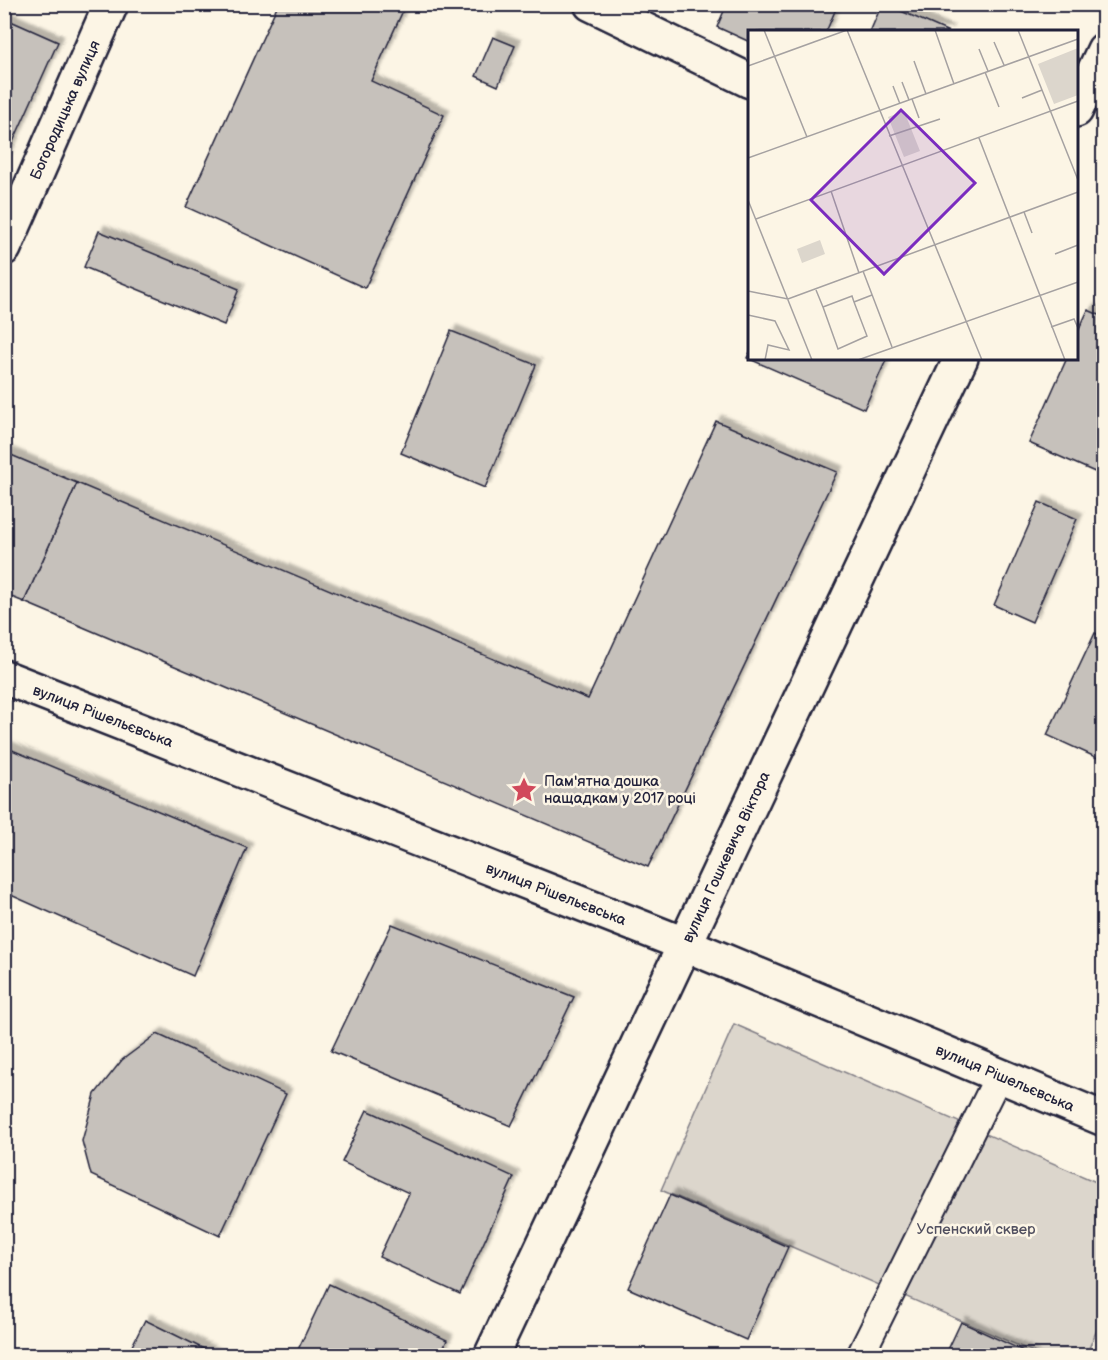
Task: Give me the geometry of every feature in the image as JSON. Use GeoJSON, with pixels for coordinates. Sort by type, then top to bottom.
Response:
{"type":"FeatureCollection","features":[{"type":"Feature","properties":{"kind":"street","name":"Богородицька вулиця"},"geometry":{"type":"LineString","coordinates":[[4,248],[111,4]]}},
{"type":"Feature","properties":{"kind":"street"},"geometry":{"type":"LineString","coordinates":[[591,4],[748,80]]}},
{"type":"Feature","properties":{"kind":"street"},"geometry":{"type":"LineString","coordinates":[[1078,108],[1104,50]]}},
{"type":"Feature","properties":{"kind":"street","name":"вулиця Гошкевича Віктора"},"geometry":{"type":"LineString","coordinates":[[491,1356],[960,360]]}},
{"type":"Feature","properties":{"kind":"street","name":"вулиця Рішельєвська"},"geometry":{"type":"LineString","coordinates":[[4,677],[684,944],[1104,1119]]}},
{"type":"Feature","properties":{"kind":"lane"},"geometry":{"type":"LineString","coordinates":[[860,1356],[999,1075]]}},
{"type":"Feature","properties":{"kind":"green space","name":"Успенский сквер"},"geometry":{"type":"Polygon","coordinates":[[[734,1024],[1103,1185],[1103,1316],[1086,1355],[1040,1355],[661,1190],[734,1024]]]}},
{"type":"Feature","properties":{"kind":"building"},"geometry":{"type":"Polygon","coordinates":[[[278,4],[406,4],[371,81],[444,115],[365,288],[186,207],[278,4]]]}},
{"type":"Feature","properties":{"kind":"building"},"geometry":{"type":"Polygon","coordinates":[[[727,4],[838,4],[827,30],[748,30],[748,41],[717,27],[727,4]]]}},
{"type":"Feature","properties":{"kind":"building"},"geometry":{"type":"Polygon","coordinates":[[[882,4],[885,4],[944,30],[871,30],[882,4]]]}},
{"type":"Feature","properties":{"kind":"building"},"geometry":{"type":"Polygon","coordinates":[[[4,18],[58,42],[4,162],[4,18]]]}},
{"type":"Feature","properties":{"kind":"building"},"geometry":{"type":"Polygon","coordinates":[[[493,37],[515,46],[498,86],[476,76],[493,37]]]}},
{"type":"Feature","properties":{"kind":"building"},"geometry":{"type":"Polygon","coordinates":[[[99,231],[239,289],[224,325],[84,267],[99,231]]]}},
{"type":"Feature","properties":{"kind":"building"},"geometry":{"type":"Polygon","coordinates":[[[1088,310],[1104,317],[1104,476],[1029,443],[1066,360],[1078,360],[1078,332],[1088,310]]]}},
{"type":"Feature","properties":{"kind":"building"},"geometry":{"type":"Polygon","coordinates":[[[451,331],[536,365],[485,488],[401,453],[451,331]]]}},
{"type":"Feature","properties":{"kind":"building"},"geometry":{"type":"Polygon","coordinates":[[[752,360],[886,360],[864,409],[752,360]]]}},
{"type":"Feature","properties":{"kind":"building"},"geometry":{"type":"Polygon","coordinates":[[[716,421],[837,472],[648,867],[24,602],[77,483],[588,699],[716,421]]]}},
{"type":"Feature","properties":{"kind":"building"},"geometry":{"type":"Polygon","coordinates":[[[4,452],[77,483],[24,602],[4,594],[4,452]]]}},
{"type":"Feature","properties":{"kind":"building"},"geometry":{"type":"Polygon","coordinates":[[[1039,502],[1077,519],[1032,622],[994,605],[1039,502]]]}},
{"type":"Feature","properties":{"kind":"building"},"geometry":{"type":"Polygon","coordinates":[[[1095,633],[1104,637],[1104,761],[1047,735],[1095,633]]]}},
{"type":"Feature","properties":{"kind":"building"},"geometry":{"type":"Polygon","coordinates":[[[5,747],[247,848],[193,976],[4,892],[5,747]]]}},
{"type":"Feature","properties":{"kind":"building"},"geometry":{"type":"Polygon","coordinates":[[[392,924],[574,997],[511,1126],[331,1051],[392,924]]]}},
{"type":"Feature","properties":{"kind":"building"},"geometry":{"type":"Polygon","coordinates":[[[157,1034],[286,1094],[220,1236],[91,1175],[82,1141],[95,1094],[122,1060],[157,1034]]]}},
{"type":"Feature","properties":{"kind":"building"},"geometry":{"type":"Polygon","coordinates":[[[367,1110],[514,1177],[460,1294],[379,1257],[409,1193],[342,1162],[367,1110]]]}},
{"type":"Feature","properties":{"kind":"building"},"geometry":{"type":"Polygon","coordinates":[[[670,1195],[788,1247],[746,1340],[628,1288],[670,1195]]]}},
{"type":"Feature","properties":{"kind":"building"},"geometry":{"type":"Polygon","coordinates":[[[329,1284],[447,1340],[440,1356],[295,1356],[329,1284]]]}},
{"type":"Feature","properties":{"kind":"building"},"geometry":{"type":"Polygon","coordinates":[[[145,1320],[218,1356],[127,1356],[145,1320]]]}},
{"type":"Feature","properties":{"kind":"building"},"geometry":{"type":"Polygon","coordinates":[[[961,1322],[1034,1356],[945,1356],[961,1322]]]}},
{"type":"Feature","properties":{"kind":"place","name":"Пам'ятна дошка нащадкам у 2017 році"},"geometry":{"type":"Point","coordinates":[524,790]}}]}
